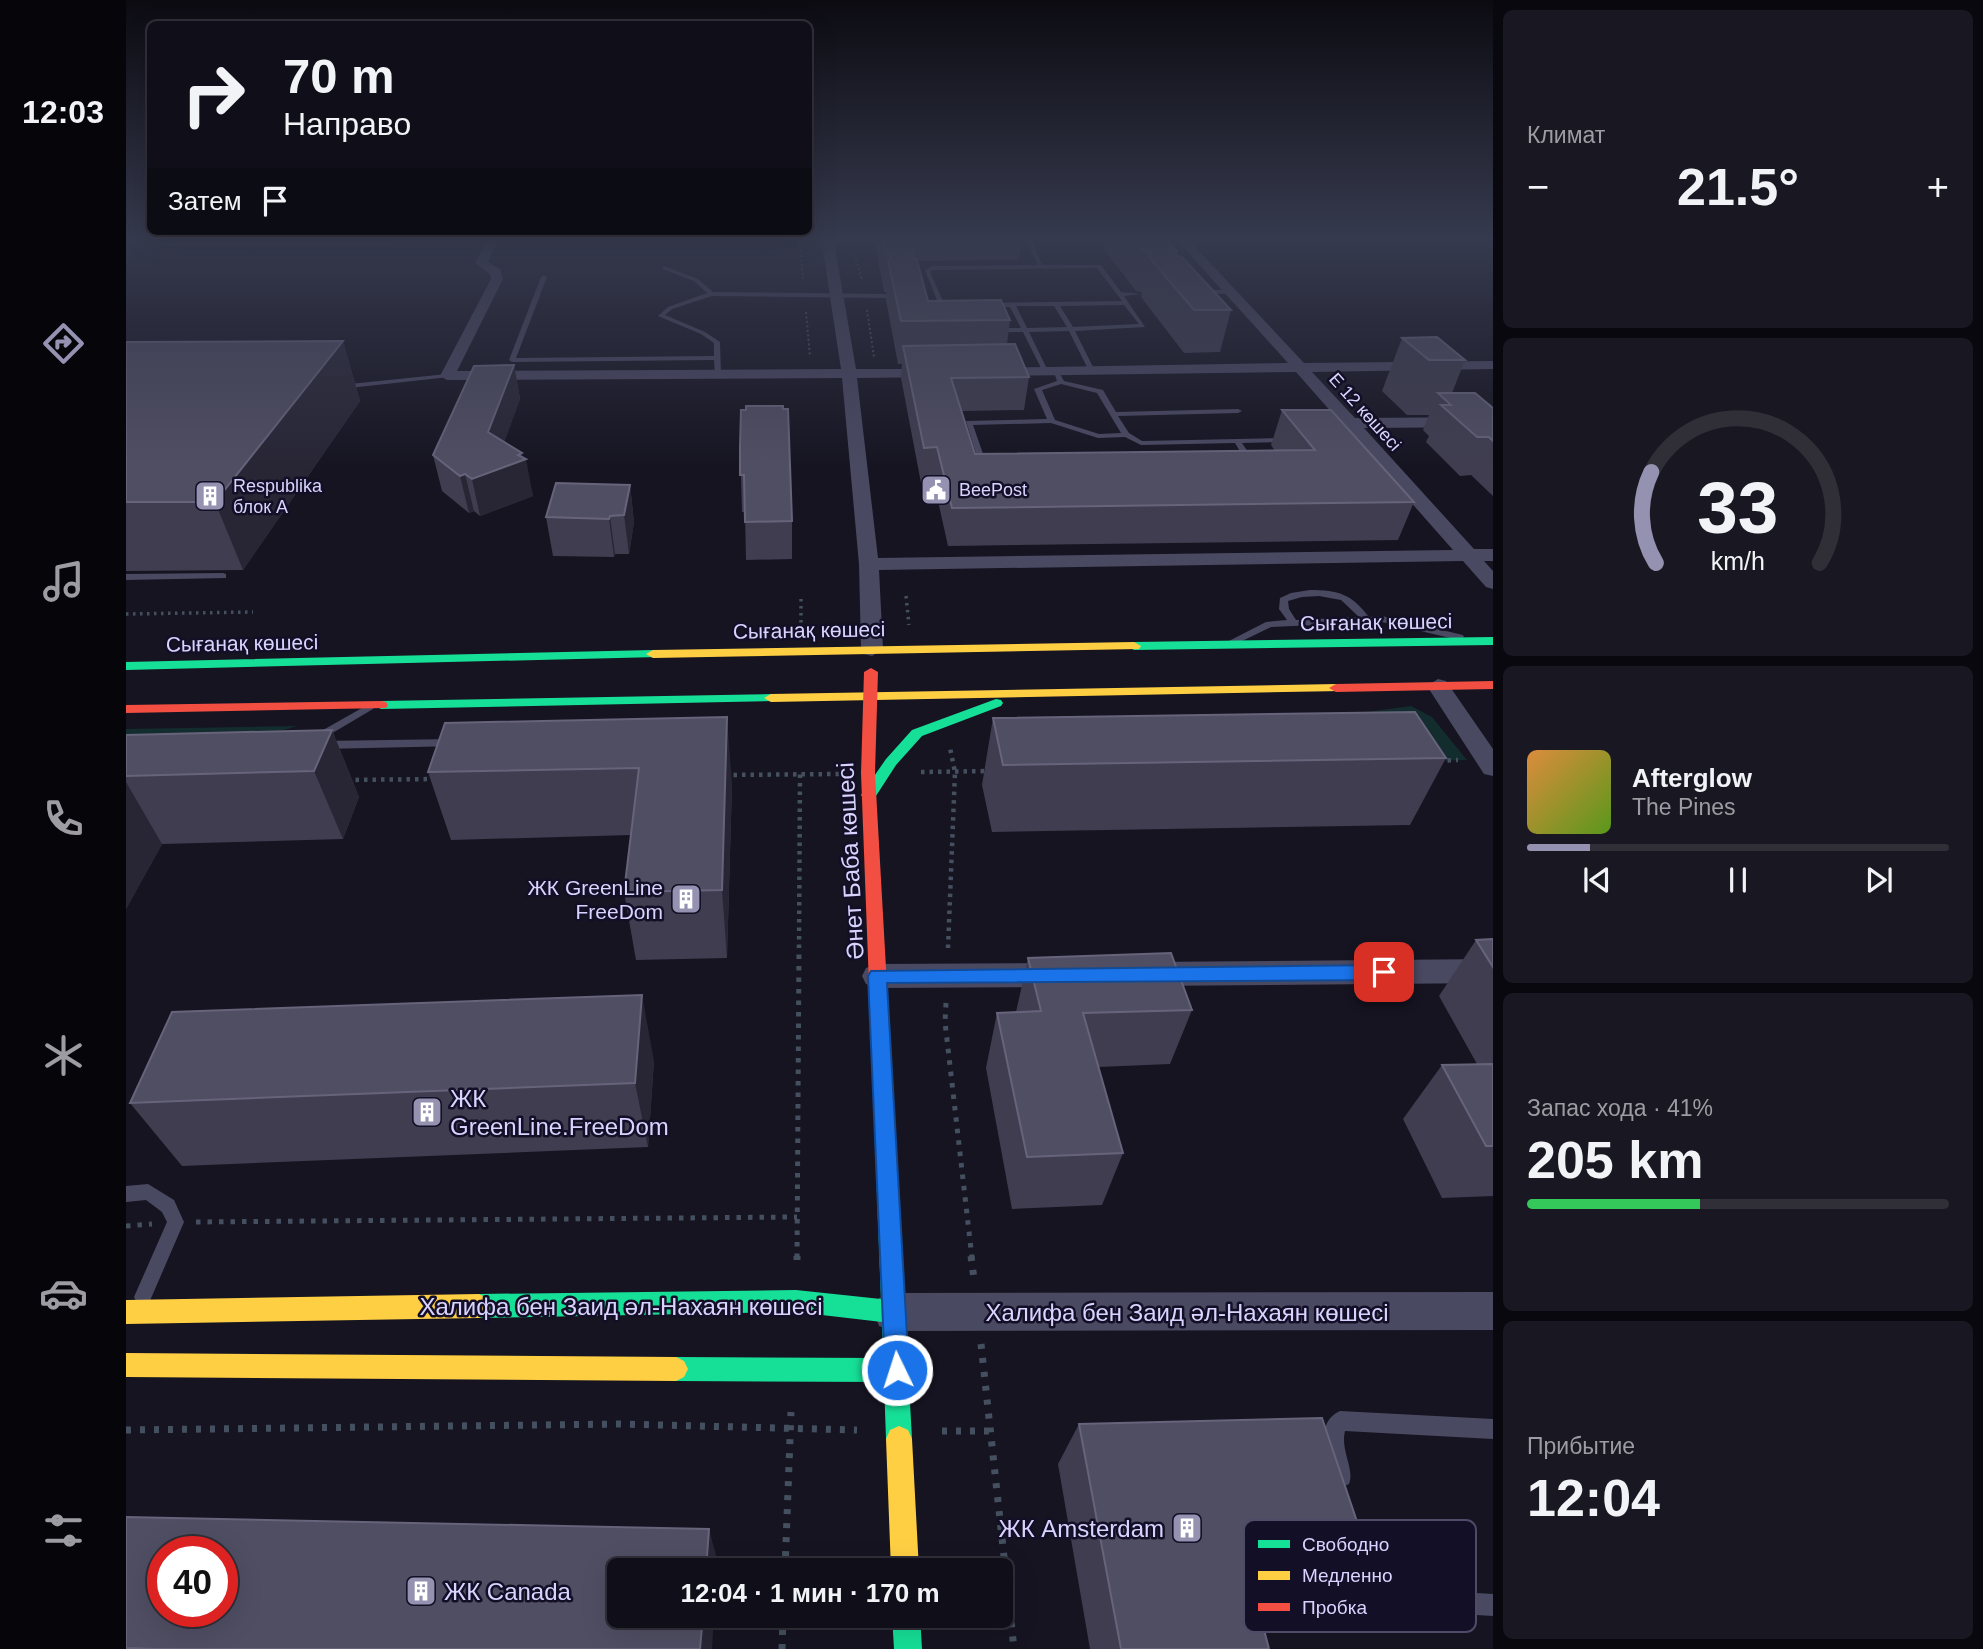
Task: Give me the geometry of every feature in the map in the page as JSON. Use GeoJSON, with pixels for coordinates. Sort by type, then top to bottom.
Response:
{"type":"FeatureCollection","features":[{"type":"Feature","properties":{"kind":"main road","name":"Сығанақ көшесі"},"geometry":{"type":"LineString","coordinates":[[126,666],[872,649],[1493,641]]}},
{"type":"Feature","properties":{"kind":"main road","name":"Әнет Баба көшесі"},"geometry":{"type":"LineString","coordinates":[[872,649],[868,773],[904,1558]]}},
{"type":"Feature","properties":{"kind":"main road"},"geometry":{"type":"LineString","coordinates":[[126,709],[1493,685]]}},
{"type":"Feature","properties":{"kind":"main road"},"geometry":{"type":"LineString","coordinates":[[869,794],[917,733],[973,709],[1037,691]]}},
{"type":"Feature","properties":{"kind":"main road","name":"Халифа бен Заид әл-Нахаян көшесі"},"geometry":{"type":"LineString","coordinates":[[132,1311],[796,1301],[893,1312]]}},
{"type":"Feature","properties":{"kind":"main road"},"geometry":{"type":"LineString","coordinates":[[126,1365],[897,1370]]}},
{"type":"Feature","properties":{"kind":"main road"},"geometry":{"type":"LineString","coordinates":[[907,1628],[908,1649]]}},
{"type":"Feature","properties":{"kind":"street"},"geometry":{"type":"LineString","coordinates":[[479,314],[447,376],[954,372]]}},
{"type":"Feature","properties":{"kind":"street"},"geometry":{"type":"LineString","coordinates":[[839,314],[849,374],[869,564],[872,649]]}},
{"type":"Feature","properties":{"kind":"street","name":"Е 12 көшесі"},"geometry":{"type":"LineString","coordinates":[[1249,314],[1354,433],[1493,583]]}},
{"type":"Feature","properties":{"kind":"street"},"geometry":{"type":"LineString","coordinates":[[980,372],[1054,374],[1092,370],[1493,365]]}},
{"type":"Feature","properties":{"kind":"street"},"geometry":{"type":"LineString","coordinates":[[1354,433],[1469,422],[1489,429]]}},
{"type":"Feature","properties":{"kind":"street"},"geometry":{"type":"LineString","coordinates":[[869,564],[1493,555]]}},
{"type":"Feature","properties":{"kind":"street"},"geometry":{"type":"LineString","coordinates":[[1438,686],[1490,764]]}},
{"type":"Feature","properties":{"kind":"street"},"geometry":{"type":"LineString","coordinates":[[877,976],[1493,971]]}},
{"type":"Feature","properties":{"kind":"street","name":"Халифа бен Заид әл-Нахаян көшесі"},"geometry":{"type":"LineString","coordinates":[[893,1312],[1493,1311]]}},
{"type":"Feature","properties":{"kind":"lane"},"geometry":{"type":"LineString","coordinates":[[530,314],[512,360],[717,359]]}},
{"type":"Feature","properties":{"kind":"lane"},"geometry":{"type":"LineString","coordinates":[[663,314],[661,316],[718,342],[718,375]]}},
{"type":"Feature","properties":{"kind":"lane"},"geometry":{"type":"LineString","coordinates":[[946,314],[951,328]]}},
{"type":"Feature","properties":{"kind":"lane"},"geometry":{"type":"LineString","coordinates":[[1016,314],[1054,374],[1100,391],[1126,435],[1140,443],[1146,453]]}},
{"type":"Feature","properties":{"kind":"lane"},"geometry":{"type":"LineString","coordinates":[[1062,314],[1092,370]]}},
{"type":"Feature","properties":{"kind":"lane"},"geometry":{"type":"LineString","coordinates":[[988,330],[1143,326],[1134,314]]}},
{"type":"Feature","properties":{"kind":"lane"},"geometry":{"type":"LineString","coordinates":[[1052,421],[1038,389],[1054,374]]}},
{"type":"Feature","properties":{"kind":"lane"},"geometry":{"type":"LineString","coordinates":[[333,387],[447,376]]}},
{"type":"Feature","properties":{"kind":"lane"},"geometry":{"type":"LineString","coordinates":[[1113,414],[1238,411]]}},
{"type":"Feature","properties":{"kind":"lane"},"geometry":{"type":"LineString","coordinates":[[988,477],[969,423],[1052,421],[1098,436],[1126,435]]}},
{"type":"Feature","properties":{"kind":"lane"},"geometry":{"type":"LineString","coordinates":[[1140,443],[1293,440]]}},
{"type":"Feature","properties":{"kind":"lane"},"geometry":{"type":"LineString","coordinates":[[1237,441],[1258,473],[1245,473]]}},
{"type":"Feature","properties":{"kind":"lane"},"geometry":{"type":"LineString","coordinates":[[126,577],[223,576]]}},
{"type":"Feature","properties":{"kind":"lane"},"geometry":{"type":"LineString","coordinates":[[1293,622],[1284,610],[1283,600],[1299,595],[1340,596],[1349,601],[1366,619]]}},
{"type":"Feature","properties":{"kind":"lane"},"geometry":{"type":"LineString","coordinates":[[1225,645],[1269,624],[1366,619],[1420,626],[1472,642]]}},
{"type":"Feature","properties":{"kind":"lane"},"geometry":{"type":"LineString","coordinates":[[375,704],[302,745],[468,743]]}},
{"type":"Feature","properties":{"kind":"lane"},"geometry":{"type":"LineString","coordinates":[[126,1194],[148,1192],[168,1206],[176,1222],[132,1311]]}},
{"type":"Feature","properties":{"kind":"lane"},"geometry":{"type":"LineString","coordinates":[[1348,1497],[1333,1447],[1333,1431],[1340,1421],[1493,1429]]}},
{"type":"Feature","properties":{"kind":"path"},"geometry":{"type":"LineString","coordinates":[[906,596],[910,629]]}},
{"type":"Feature","properties":{"kind":"path"},"geometry":{"type":"LineString","coordinates":[[800,635],[801,599]]}},
{"type":"Feature","properties":{"kind":"path"},"geometry":{"type":"LineString","coordinates":[[126,614],[253,612]]}},
{"type":"Feature","properties":{"kind":"path"},"geometry":{"type":"LineString","coordinates":[[1427,761],[1490,764]]}},
{"type":"Feature","properties":{"kind":"path"},"geometry":{"type":"LineString","coordinates":[[885,773],[998,771]]}},
{"type":"Feature","properties":{"kind":"path"},"geometry":{"type":"LineString","coordinates":[[955,772],[945,1021],[1014,1649]]}},
{"type":"Feature","properties":{"kind":"path"},"geometry":{"type":"LineString","coordinates":[[717,776],[868,773]]}},
{"type":"Feature","properties":{"kind":"path"},"geometry":{"type":"LineString","coordinates":[[796,1301],[800,775]]}},
{"type":"Feature","properties":{"kind":"path"},"geometry":{"type":"LineString","coordinates":[[346,780],[442,779]]}},
{"type":"Feature","properties":{"kind":"path"},"geometry":{"type":"LineString","coordinates":[[126,1226],[176,1222],[797,1217]]}},
{"type":"Feature","properties":{"kind":"path"},"geometry":{"type":"LineString","coordinates":[[785,1558],[789,1429],[794,1370]]}},
{"type":"Feature","properties":{"kind":"path"},"geometry":{"type":"LineString","coordinates":[[126,1430],[620,1424],[990,1431]]}},
{"type":"Feature","properties":{"kind":"path"},"geometry":{"type":"LineString","coordinates":[[782,1649],[783,1628]]}},
{"type":"Feature","properties":{"kind":"green space"},"geometry":{"type":"Polygon","coordinates":[[[1411,706],[1432,717],[1467,760],[1349,763],[1323,718],[1411,706]]]}},
{"type":"Feature","properties":{"kind":"green space"},"geometry":{"type":"Polygon","coordinates":[[[297,726],[252,740],[126,742],[126,729],[297,726]]]}},
{"type":"Feature","properties":{"kind":"building"},"geometry":{"type":"Polygon","coordinates":[[[899,314],[1007,314],[1010,320],[901,321],[899,314]]]}},
{"type":"Feature","properties":{"kind":"building"},"geometry":{"type":"Polygon","coordinates":[[[1437,337],[1465,360],[1429,360],[1402,338],[1437,337]]]}},
{"type":"Feature","properties":{"kind":"building"},"geometry":{"type":"Polygon","coordinates":[[[343,341],[215,502],[126,502],[126,342],[343,341]]]}},
{"type":"Feature","properties":{"kind":"building"},"geometry":{"type":"Polygon","coordinates":[[[1015,344],[1029,377],[951,378],[975,454],[1315,450],[1282,410],[1331,410],[1414,502],[952,508],[937,447],[924,448],[903,346],[1015,344]]]}},
{"type":"Feature","properties":{"kind":"building"},"geometry":{"type":"Polygon","coordinates":[[[514,365],[488,432],[522,453],[518,455],[526,459],[472,479],[465,474],[460,476],[433,455],[474,366],[514,365]]]}},
{"type":"Feature","properties":{"kind":"building"},"geometry":{"type":"Polygon","coordinates":[[[1438,393],[1475,393],[1493,408],[1493,441],[1489,437],[1477,437],[1441,405],[1451,405],[1438,393]]]}},
{"type":"Feature","properties":{"kind":"building"},"geometry":{"type":"Polygon","coordinates":[[[746,406],[783,406],[783,409],[788,409],[792,521],[745,522],[744,475],[740,475],[740,447],[741,410],[746,410],[746,406]]]}},
{"type":"Feature","properties":{"kind":"building"},"geometry":{"type":"Polygon","coordinates":[[[556,483],[630,485],[624,515],[610,516],[609,519],[546,517],[556,483]]]}},
{"type":"Feature","properties":{"kind":"building"},"geometry":{"type":"Polygon","coordinates":[[[1415,712],[1446,758],[1003,765],[993,718],[1415,712]]]}},
{"type":"Feature","properties":{"kind":"building"},"geometry":{"type":"Polygon","coordinates":[[[727,717],[722,890],[624,892],[639,768],[428,772],[445,723],[727,717]]]}},
{"type":"Feature","properties":{"kind":"building"},"geometry":{"type":"Polygon","coordinates":[[[332,730],[314,771],[126,776],[126,735],[332,730]]]}},
{"type":"Feature","properties":{"kind":"building"},"geometry":{"type":"Polygon","coordinates":[[[1493,939],[1493,967],[1476,940],[1493,939]]]}},
{"type":"Feature","properties":{"kind":"building"},"geometry":{"type":"Polygon","coordinates":[[[1171,953],[1192,1010],[1083,1013],[1123,1153],[1027,1157],[997,1013],[1041,1011],[1028,958],[1171,953]]]}},
{"type":"Feature","properties":{"kind":"building"},"geometry":{"type":"Polygon","coordinates":[[[642,995],[635,1083],[130,1103],[172,1012],[642,995]]]}},
{"type":"Feature","properties":{"kind":"building"},"geometry":{"type":"Polygon","coordinates":[[[1493,1064],[1493,1146],[1486,1146],[1442,1065],[1493,1064]]]}},
{"type":"Feature","properties":{"kind":"building","name":"ЖК Amsterdam"},"geometry":{"type":"Polygon","coordinates":[[[1322,1418],[1356,1520],[1244,1520],[1244,1632],[1265,1632],[1269,1649],[1121,1649],[1079,1424],[1322,1418]]]}},
{"type":"Feature","properties":{"kind":"building","name":"ЖК Canada"},"geometry":{"type":"Polygon","coordinates":[[[126,1517],[709,1529],[707,1558],[607,1558],[607,1628],[702,1628],[700,1649],[126,1648],[126,1517]]]}},
{"type":"Feature","properties":{"kind":"traffic: fast"},"geometry":{"type":"LineString","coordinates":[[1134,646],[1493,641]]}},
{"type":"Feature","properties":{"kind":"traffic: fast"},"geometry":{"type":"LineString","coordinates":[[126,666],[653,654]]}},
{"type":"Feature","properties":{"kind":"traffic: fast"},"geometry":{"type":"LineString","coordinates":[[381,705],[771,698]]}},
{"type":"Feature","properties":{"kind":"traffic: fast"},"geometry":{"type":"LineString","coordinates":[[869,795],[891,762],[917,733],[996,703]]}},
{"type":"Feature","properties":{"kind":"traffic: fast"},"geometry":{"type":"LineString","coordinates":[[883,1092],[899,1439]]}},
{"type":"Feature","properties":{"kind":"traffic: fast"},"geometry":{"type":"LineString","coordinates":[[479,1306],[796,1301],[893,1312]]}},
{"type":"Feature","properties":{"kind":"traffic: fast"},"geometry":{"type":"LineString","coordinates":[[676,1369],[897,1370]]}},
{"type":"Feature","properties":{"kind":"traffic: fast"},"geometry":{"type":"LineString","coordinates":[[907,1628],[908,1649]]}},
{"type":"Feature","properties":{"kind":"traffic: slow"},"geometry":{"type":"LineString","coordinates":[[653,654],[1134,646]]}},
{"type":"Feature","properties":{"kind":"traffic: slow"},"geometry":{"type":"LineString","coordinates":[[771,698],[1336,688]]}},
{"type":"Feature","properties":{"kind":"traffic: slow"},"geometry":{"type":"LineString","coordinates":[[126,1312],[479,1306]]}},
{"type":"Feature","properties":{"kind":"traffic: slow"},"geometry":{"type":"LineString","coordinates":[[126,1365],[676,1369]]}},
{"type":"Feature","properties":{"kind":"traffic: slow"},"geometry":{"type":"LineString","coordinates":[[899,1439],[904,1558]]}},
{"type":"Feature","properties":{"kind":"traffic: jam"},"geometry":{"type":"LineString","coordinates":[[871,672],[868,773],[883,1092]]}},
{"type":"Feature","properties":{"kind":"traffic: jam"},"geometry":{"type":"LineString","coordinates":[[1336,688],[1493,685]]}},
{"type":"Feature","properties":{"kind":"traffic: jam"},"geometry":{"type":"LineString","coordinates":[[126,709],[381,705]]}},
{"type":"Feature","properties":{"kind":"place","name":"BeePost"},"geometry":{"type":"Point","coordinates":[936,490]}},
{"type":"Feature","properties":{"kind":"place","name":"Respublika блок А"},"geometry":{"type":"Point","coordinates":[210,496]}},
{"type":"Feature","properties":{"kind":"place","name":"ЖК GreenLine FreeDom"},"geometry":{"type":"Point","coordinates":[686,899]}},
{"type":"Feature","properties":{"kind":"place","name":"ЖК GreenLine.FreeDom"},"geometry":{"type":"Point","coordinates":[427,1112]}},
{"type":"Feature","properties":{"kind":"place","name":"ЖК Amsterdam"},"geometry":{"type":"Point","coordinates":[1187,1528]}},
{"type":"Feature","properties":{"kind":"place","name":"ЖК Canada"},"geometry":{"type":"Point","coordinates":[421,1591]}},
{"type":"Feature","properties":{"kind":"route"},"geometry":{"type":"LineString","coordinates":[[897,1370],[877,976],[1384,972]]}}]}
